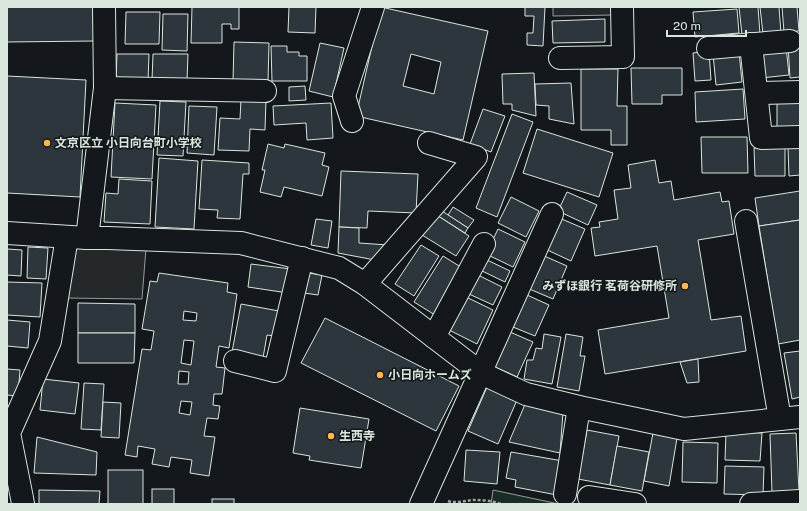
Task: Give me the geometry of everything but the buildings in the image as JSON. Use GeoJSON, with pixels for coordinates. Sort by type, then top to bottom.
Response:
{"type":"FeatureCollection","features":[{"type":"Feature","properties":{"kind":"street"},"geometry":{"type":"LineString","coordinates":[[23,504],[9,433],[50,341],[77,237],[105,88],[104,7]]}},
{"type":"Feature","properties":{"kind":"street"},"geometry":{"type":"LineString","coordinates":[[352,121],[344,96],[373,7]]}},
{"type":"Feature","properties":{"kind":"street"},"geometry":{"type":"LineString","coordinates":[[560,58],[623,58],[622,7]]}},
{"type":"Feature","properties":{"kind":"street"},"geometry":{"type":"LineString","coordinates":[[708,48],[790,41]]}},
{"type":"Feature","properties":{"kind":"street"},"geometry":{"type":"LineString","coordinates":[[751,44],[761,138],[800,137]]}},
{"type":"Feature","properties":{"kind":"street"},"geometry":{"type":"LineString","coordinates":[[105,88],[265,91]]}},
{"type":"Feature","properties":{"kind":"street"},"geometry":{"type":"LineString","coordinates":[[757,93],[800,92]]}},
{"type":"Feature","properties":{"kind":"street"},"geometry":{"type":"LineString","coordinates":[[365,284],[476,157],[429,143]]}},
{"type":"Feature","properties":{"kind":"street"},"geometry":{"type":"LineString","coordinates":[[423,500],[552,214]]}},
{"type":"Feature","properties":{"kind":"street"},"geometry":{"type":"LineString","coordinates":[[7,233],[242,243],[340,268],[365,284],[481,374],[526,394],[579,407],[684,429],[790,418],[746,221]]}},
{"type":"Feature","properties":{"kind":"street"},"geometry":{"type":"LineString","coordinates":[[434,337],[484,244]]}},
{"type":"Feature","properties":{"kind":"street"},"geometry":{"type":"LineString","coordinates":[[235,361],[275,371],[302,258]]}},
{"type":"Feature","properties":{"kind":"street"},"geometry":{"type":"LineString","coordinates":[[566,494],[579,407]]}},
{"type":"Feature","properties":{"kind":"street"},"geometry":{"type":"LineString","coordinates":[[589,497],[635,504]]}},
{"type":"Feature","properties":{"kind":"street"},"geometry":{"type":"LineString","coordinates":[[751,504],[800,501]]}},
{"type":"Feature","properties":{"kind":"path"},"geometry":{"type":"LineString","coordinates":[[423,500],[452,502],[475,500],[501,504]]}},
{"type":"Feature","properties":{"kind":"green space"},"geometry":{"type":"Polygon","coordinates":[[[493,490],[559,504],[491,504],[493,490]]]}},
{"type":"Feature","properties":{"kind":"shaded area"},"geometry":{"type":"Polygon","coordinates":[[[553,7],[613,7],[614,15],[553,16],[553,7]]]}},
{"type":"Feature","properties":{"kind":"shaded area"},"geometry":{"type":"Polygon","coordinates":[[[76,245],[146,248],[142,299],[66,298],[76,245]]]}},
{"type":"Feature","properties":{"kind":"place","name":"文京区立 小日向台町小学校"},"geometry":{"type":"Point","coordinates":[47,143]}},
{"type":"Feature","properties":{"kind":"place","name":"みずほ銀行 茗荷谷研修所"},"geometry":{"type":"Point","coordinates":[685,286]}},
{"type":"Feature","properties":{"kind":"place","name":"小日向ホームズ"},"geometry":{"type":"Point","coordinates":[380,375]}},
{"type":"Feature","properties":{"kind":"place","name":"生西寺"},"geometry":{"type":"Point","coordinates":[331,436]}}]}
